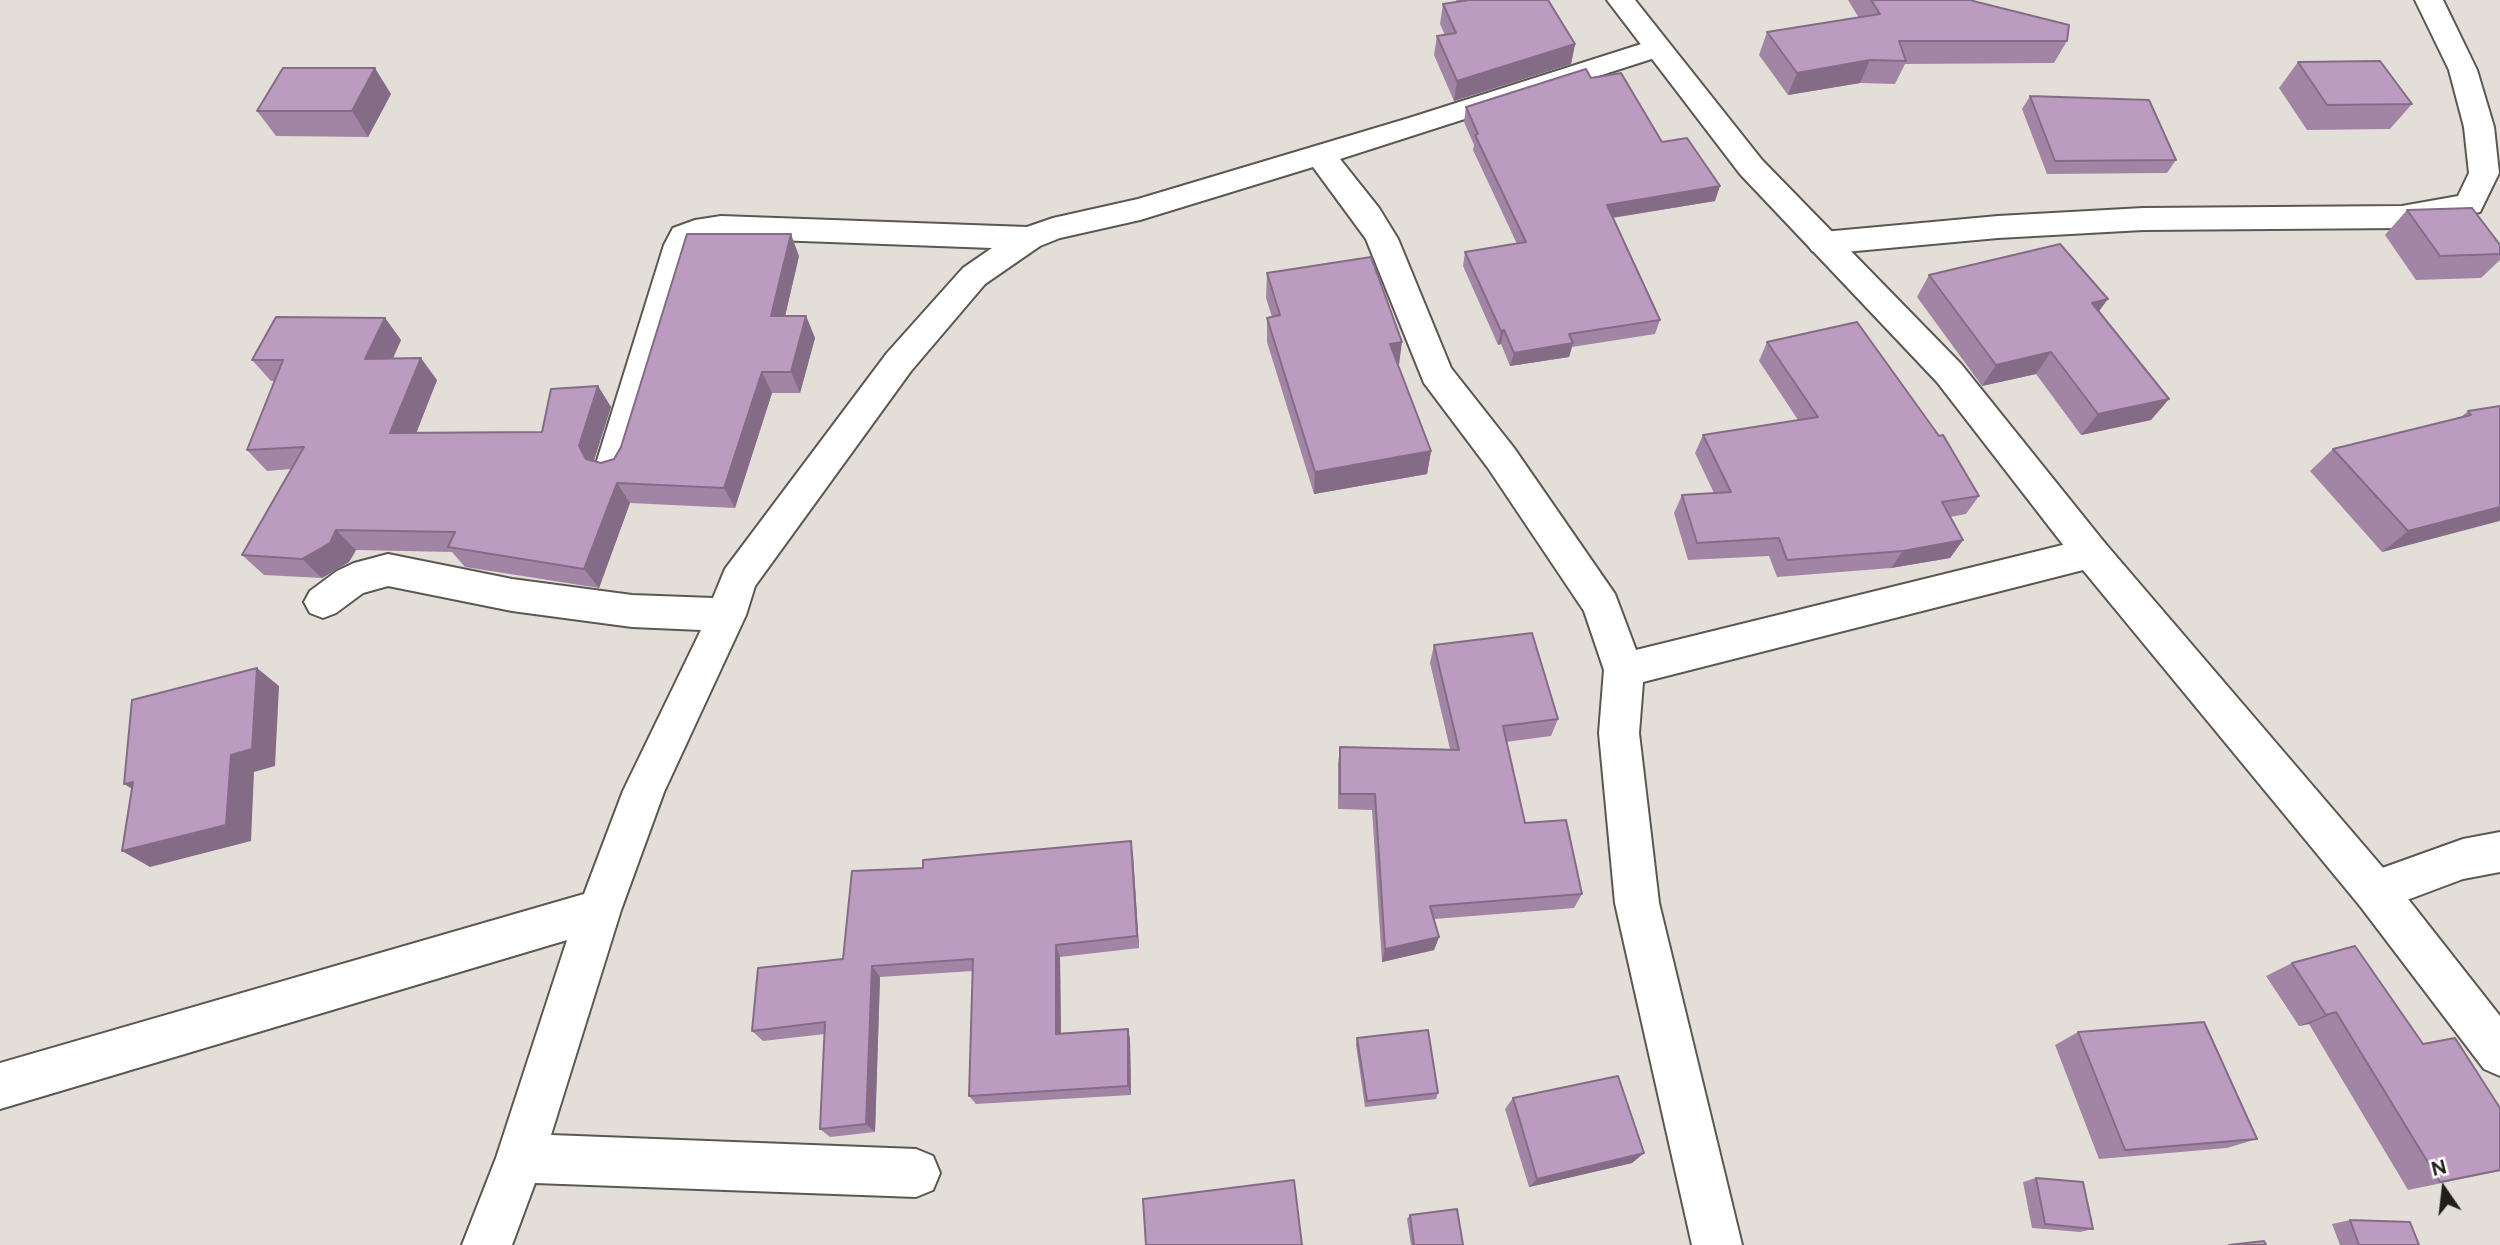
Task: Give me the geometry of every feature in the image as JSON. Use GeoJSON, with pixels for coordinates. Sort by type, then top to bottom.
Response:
{"type":"FeatureCollection","features":[{"type":"Feature","properties":{"kind":"street"},"geometry":{"type":"LineString","coordinates":[[1622,0],[1751,167],[1949,373],[2091,552],[2375,891],[2500,1053]]}},
{"type":"Feature","properties":{"kind":"street"},"geometry":{"type":"LineString","coordinates":[[1823,243],[1998,227],[2143,219],[2402,217],[2469,204],[2484,173],[2479,127],[2463,70],[2429,0]]}},
{"type":"Feature","properties":{"kind":"street"},"geometry":{"type":"LineString","coordinates":[[486,1245],[520,1158],[599,910],[644,791],[727,615],[738,580],[899,362],[974,276],[1029,238],[1053,229],[1140,209],[1480,106],[1657,48]]}},
{"type":"Feature","properties":{"kind":"street"},"geometry":{"type":"LineString","coordinates":[[1319,154],[1368,216],[1382,239],[1436,374],[1501,458],[1601,605],[1624,670],[1619,733],[1637,903],[1717,1245]]}},
{"type":"Feature","properties":{"kind":"street"},"geometry":{"type":"LineString","coordinates":[[613,467],[684,236],[721,227],[1029,238]]}},
{"type":"Feature","properties":{"kind":"street"},"geometry":{"type":"LineString","coordinates":[[1624,670],[2091,552]]}},
{"type":"Feature","properties":{"kind":"street"},"geometry":{"type":"LineString","coordinates":[[323,602],[366,574],[388,570],[512,595],[632,611],[727,615]]}},
{"type":"Feature","properties":{"kind":"street"},"geometry":{"type":"LineString","coordinates":[[2375,891],[2463,859],[2500,852]]}},
{"type":"Feature","properties":{"kind":"street"},"geometry":{"type":"LineString","coordinates":[[0,1086],[599,910]]}},
{"type":"Feature","properties":{"kind":"street"},"geometry":{"type":"LineString","coordinates":[[520,1158],[916,1173]]}},
{"type":"Feature","properties":{"kind":"building"},"geometry":{"type":"Polygon","coordinates":[[[1469,0],[1548,0],[1575,44],[1457,81],[1437,36],[1456,33],[1443,4],[1469,0]]]}},
{"type":"Feature","properties":{"kind":"building"},"geometry":{"type":"Polygon","coordinates":[[[1871,0],[1972,0],[2069,25],[2067,41],[1899,41],[1906,61],[1870,60],[1797,73],[1767,32],[1880,14],[1871,0]]]}},
{"type":"Feature","properties":{"kind":"building"},"geometry":{"type":"Polygon","coordinates":[[[2380,61],[2412,104],[2327,105],[2298,62],[2380,61]]]}},
{"type":"Feature","properties":{"kind":"building"},"geometry":{"type":"Polygon","coordinates":[[[283,68],[375,68],[352,111],[257,111],[283,68]]]}},
{"type":"Feature","properties":{"kind":"building"},"geometry":{"type":"Polygon","coordinates":[[[1586,69],[1591,78],[1621,73],[1662,142],[1687,138],[1720,186],[1607,205],[1660,320],[1569,334],[1573,343],[1514,353],[1465,252],[1526,242],[1475,135],[1478,134],[1466,107],[1586,69]]]}},
{"type":"Feature","properties":{"kind":"building"},"geometry":{"type":"Polygon","coordinates":[[[2030,96],[2149,100],[2176,160],[2055,161],[2030,96]]]}},
{"type":"Feature","properties":{"kind":"building"},"geometry":{"type":"Polygon","coordinates":[[[2472,208],[2500,245],[2500,254],[2440,256],[2407,210],[2472,208]]]}},
{"type":"Feature","properties":{"kind":"building"},"geometry":{"type":"Polygon","coordinates":[[[687,234],[791,234],[771,316],[806,316],[791,372],[762,372],[724,488],[617,483],[584,569],[448,547],[455,532],[336,530],[330,543],[302,559],[242,555],[304,447],[247,450],[283,360],[252,360],[276,317],[385,318],[365,359],[421,358],[390,433],[542,432],[551,389],[598,386],[579,446],[586,459],[601,463],[614,459],[621,447],[687,234]]]}},
{"type":"Feature","properties":{"kind":"building"},"geometry":{"type":"Polygon","coordinates":[[[2060,244],[2108,299],[2092,303],[2169,399],[2098,414],[2051,352],[1996,365],[1929,275],[2060,244]]]}},
{"type":"Feature","properties":{"kind":"building"},"geometry":{"type":"Polygon","coordinates":[[[1371,257],[1402,342],[1390,344],[1431,451],[1315,472],[1267,318],[1280,315],[1267,273],[1371,257]]]}},
{"type":"Feature","properties":{"kind":"building"},"geometry":{"type":"Polygon","coordinates":[[[1857,322],[1939,436],[1943,435],[1979,496],[1942,502],[1963,540],[1903,551],[1787,560],[1779,538],[1697,543],[1682,495],[1731,492],[1703,435],[1818,417],[1767,342],[1857,322]]]}},
{"type":"Feature","properties":{"kind":"building"},"geometry":{"type":"Polygon","coordinates":[[[2500,406],[2500,507],[2408,531],[2333,449],[2471,415],[2468,411],[2500,406]]]}},
{"type":"Feature","properties":{"kind":"building"},"geometry":{"type":"Polygon","coordinates":[[[1532,633],[1558,719],[1503,726],[1525,823],[1566,820],[1582,894],[1430,906],[1439,937],[1385,949],[1375,794],[1340,794],[1340,747],[1459,750],[1434,645],[1532,633]]]}},
{"type":"Feature","properties":{"kind":"building"},"geometry":{"type":"Polygon","coordinates":[[[257,668],[252,749],[231,755],[226,825],[122,851],[133,782],[124,784],[132,700],[257,668]]]}},
{"type":"Feature","properties":{"kind":"building"},"geometry":{"type":"Polygon","coordinates":[[[1131,841],[1137,936],[1056,945],[1056,1034],[1128,1029],[1128,1086],[969,1096],[973,959],[872,966],[866,1124],[820,1129],[825,1022],[752,1031],[758,968],[843,959],[852,871],[923,868],[923,860],[1131,841]]]}},
{"type":"Feature","properties":{"kind":"building"},"geometry":{"type":"Polygon","coordinates":[[[2355,946],[2423,1044],[2455,1038],[2500,1108],[2500,1170],[2440,1182],[2336,1012],[2326,1015],[2292,963],[2355,946]]]}},
{"type":"Feature","properties":{"kind":"building"},"geometry":{"type":"Polygon","coordinates":[[[2204,1022],[2257,1139],[2125,1150],[2078,1032],[2204,1022]]]}},
{"type":"Feature","properties":{"kind":"building"},"geometry":{"type":"Polygon","coordinates":[[[1428,1030],[1438,1093],[1367,1101],[1357,1038],[1428,1030]]]}},
{"type":"Feature","properties":{"kind":"building"},"geometry":{"type":"Polygon","coordinates":[[[1618,1076],[1644,1153],[1537,1179],[1513,1098],[1618,1076]]]}},
{"type":"Feature","properties":{"kind":"building"},"geometry":{"type":"Polygon","coordinates":[[[2036,1178],[2083,1182],[2093,1229],[2045,1224],[2036,1178]]]}},
{"type":"Feature","properties":{"kind":"building"},"geometry":{"type":"Polygon","coordinates":[[[1294,1180],[1302,1245],[1146,1245],[1143,1199],[1294,1180]]]}},
{"type":"Feature","properties":{"kind":"building"},"geometry":{"type":"Polygon","coordinates":[[[1457,1209],[1463,1245],[1414,1245],[1410,1215],[1457,1209]]]}},
{"type":"Feature","properties":{"kind":"building"},"geometry":{"type":"Polygon","coordinates":[[[2350,1220],[2410,1222],[2419,1245],[2359,1245],[2350,1220]]]}},
{"type":"Feature","properties":{"kind":"building"},"geometry":{"type":"Polygon","coordinates":[[[2264,1241],[2266,1245],[2229,1245],[2264,1241]]]}}]}
